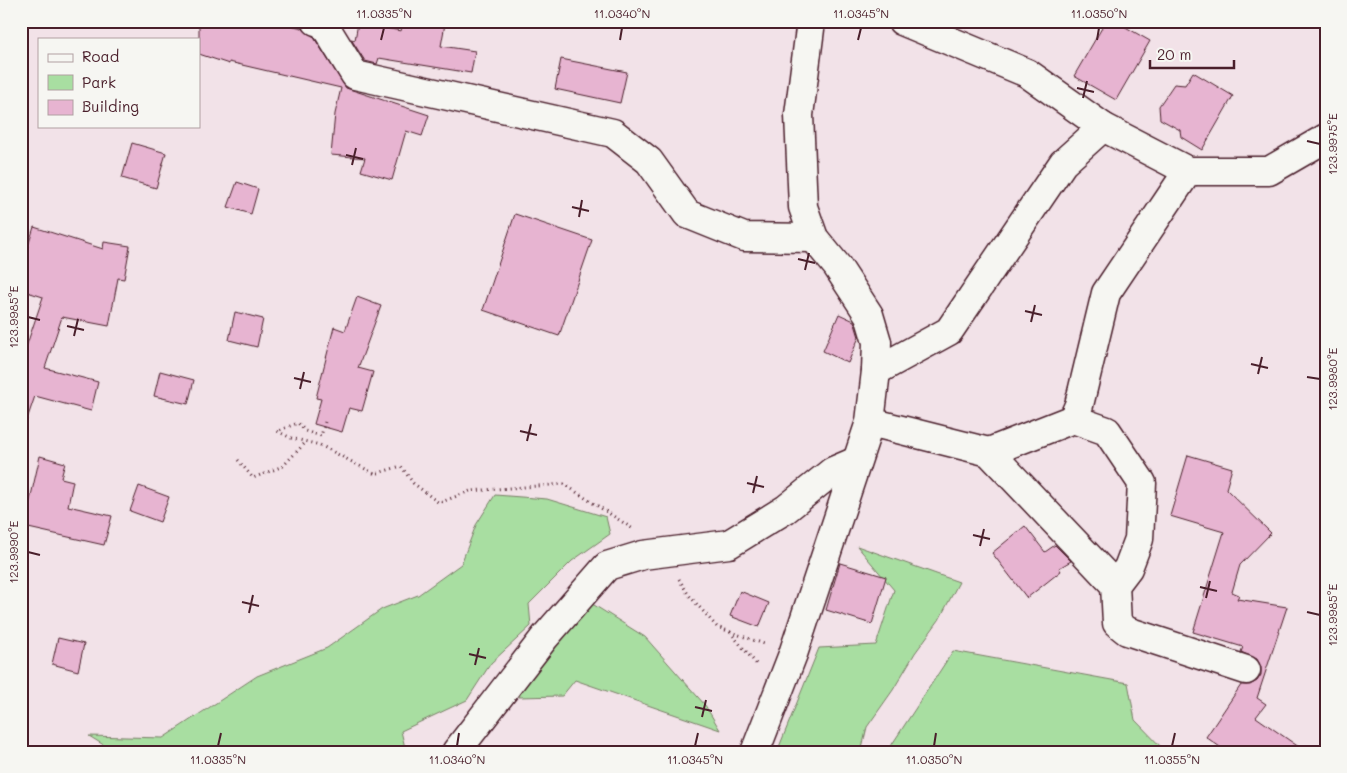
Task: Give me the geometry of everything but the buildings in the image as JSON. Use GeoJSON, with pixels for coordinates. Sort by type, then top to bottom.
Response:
{"type":"FeatureCollection","features":[{"type":"Feature","properties":{"kind":"street"},"geometry":{"type":"LineString","coordinates":[[316,21],[323,23],[355,75],[613,132],[649,161],[687,214],[744,237],[814,238]]}},
{"type":"Feature","properties":{"kind":"street"},"geometry":{"type":"LineString","coordinates":[[756,752],[793,654],[854,462],[870,422],[876,371],[877,342],[869,315],[837,266],[814,238],[803,206],[799,115],[811,21]]}},
{"type":"Feature","properties":{"kind":"street"},"geometry":{"type":"LineString","coordinates":[[902,21],[1027,73],[1103,127],[1188,171],[1269,171],[1326,138]]}},
{"type":"Feature","properties":{"kind":"street"},"geometry":{"type":"LineString","coordinates":[[876,371],[949,331],[1063,163],[1103,127]]}},
{"type":"Feature","properties":{"kind":"street"},"geometry":{"type":"LineString","coordinates":[[1073,419],[1106,293],[1188,171]]}},
{"type":"Feature","properties":{"kind":"street"},"geometry":{"type":"LineString","coordinates":[[990,452],[1073,419],[1107,431],[1142,483],[1139,538],[1128,568],[1115,585]]}},
{"type":"Feature","properties":{"kind":"street"},"geometry":{"type":"LineString","coordinates":[[870,422],[990,452],[1115,585],[1118,623],[1127,630],[1246,670]]}},
{"type":"Feature","properties":{"kind":"street"},"geometry":{"type":"LineString","coordinates":[[456,752],[545,637],[607,566],[643,555],[729,544],[786,509],[834,471],[854,462]]}},
{"type":"Feature","properties":{"kind":"path"},"geometry":{"type":"LineString","coordinates":[[325,422],[321,436],[305,431],[298,423],[277,431],[320,445],[375,474],[401,466],[413,483],[439,503],[470,491],[564,484],[623,521],[648,540],[669,562],[688,594],[717,627],[793,654]]}},
{"type":"Feature","properties":{"kind":"path"},"geometry":{"type":"LineString","coordinates":[[238,460],[253,478],[283,466],[306,442]]}},
{"type":"Feature","properties":{"kind":"path"},"geometry":{"type":"LineString","coordinates":[[730,632],[761,670]]}},
{"type":"Feature","properties":{"kind":"green space"},"geometry":{"type":"Polygon","coordinates":[[[495,495],[547,499],[606,517],[610,534],[572,561],[529,604],[531,626],[491,663],[467,700],[401,731],[406,752],[115,752],[89,736],[163,738],[257,676],[327,648],[382,609],[418,595],[461,564],[476,525],[495,495]]]}},
{"type":"Feature","properties":{"kind":"green space"},"geometry":{"type":"Polygon","coordinates":[[[857,546],[959,582],[939,620],[867,727],[861,752],[777,752],[819,648],[876,645],[894,590],[857,546]]]}},
{"type":"Feature","properties":{"kind":"green space"},"geometry":{"type":"Polygon","coordinates":[[[586,600],[645,637],[705,705],[720,730],[575,680],[562,696],[519,697],[542,641],[586,600]]]}},
{"type":"Feature","properties":{"kind":"green space"},"geometry":{"type":"Polygon","coordinates":[[[953,651],[1128,683],[1135,720],[1166,752],[887,752],[953,651]]]}}]}
